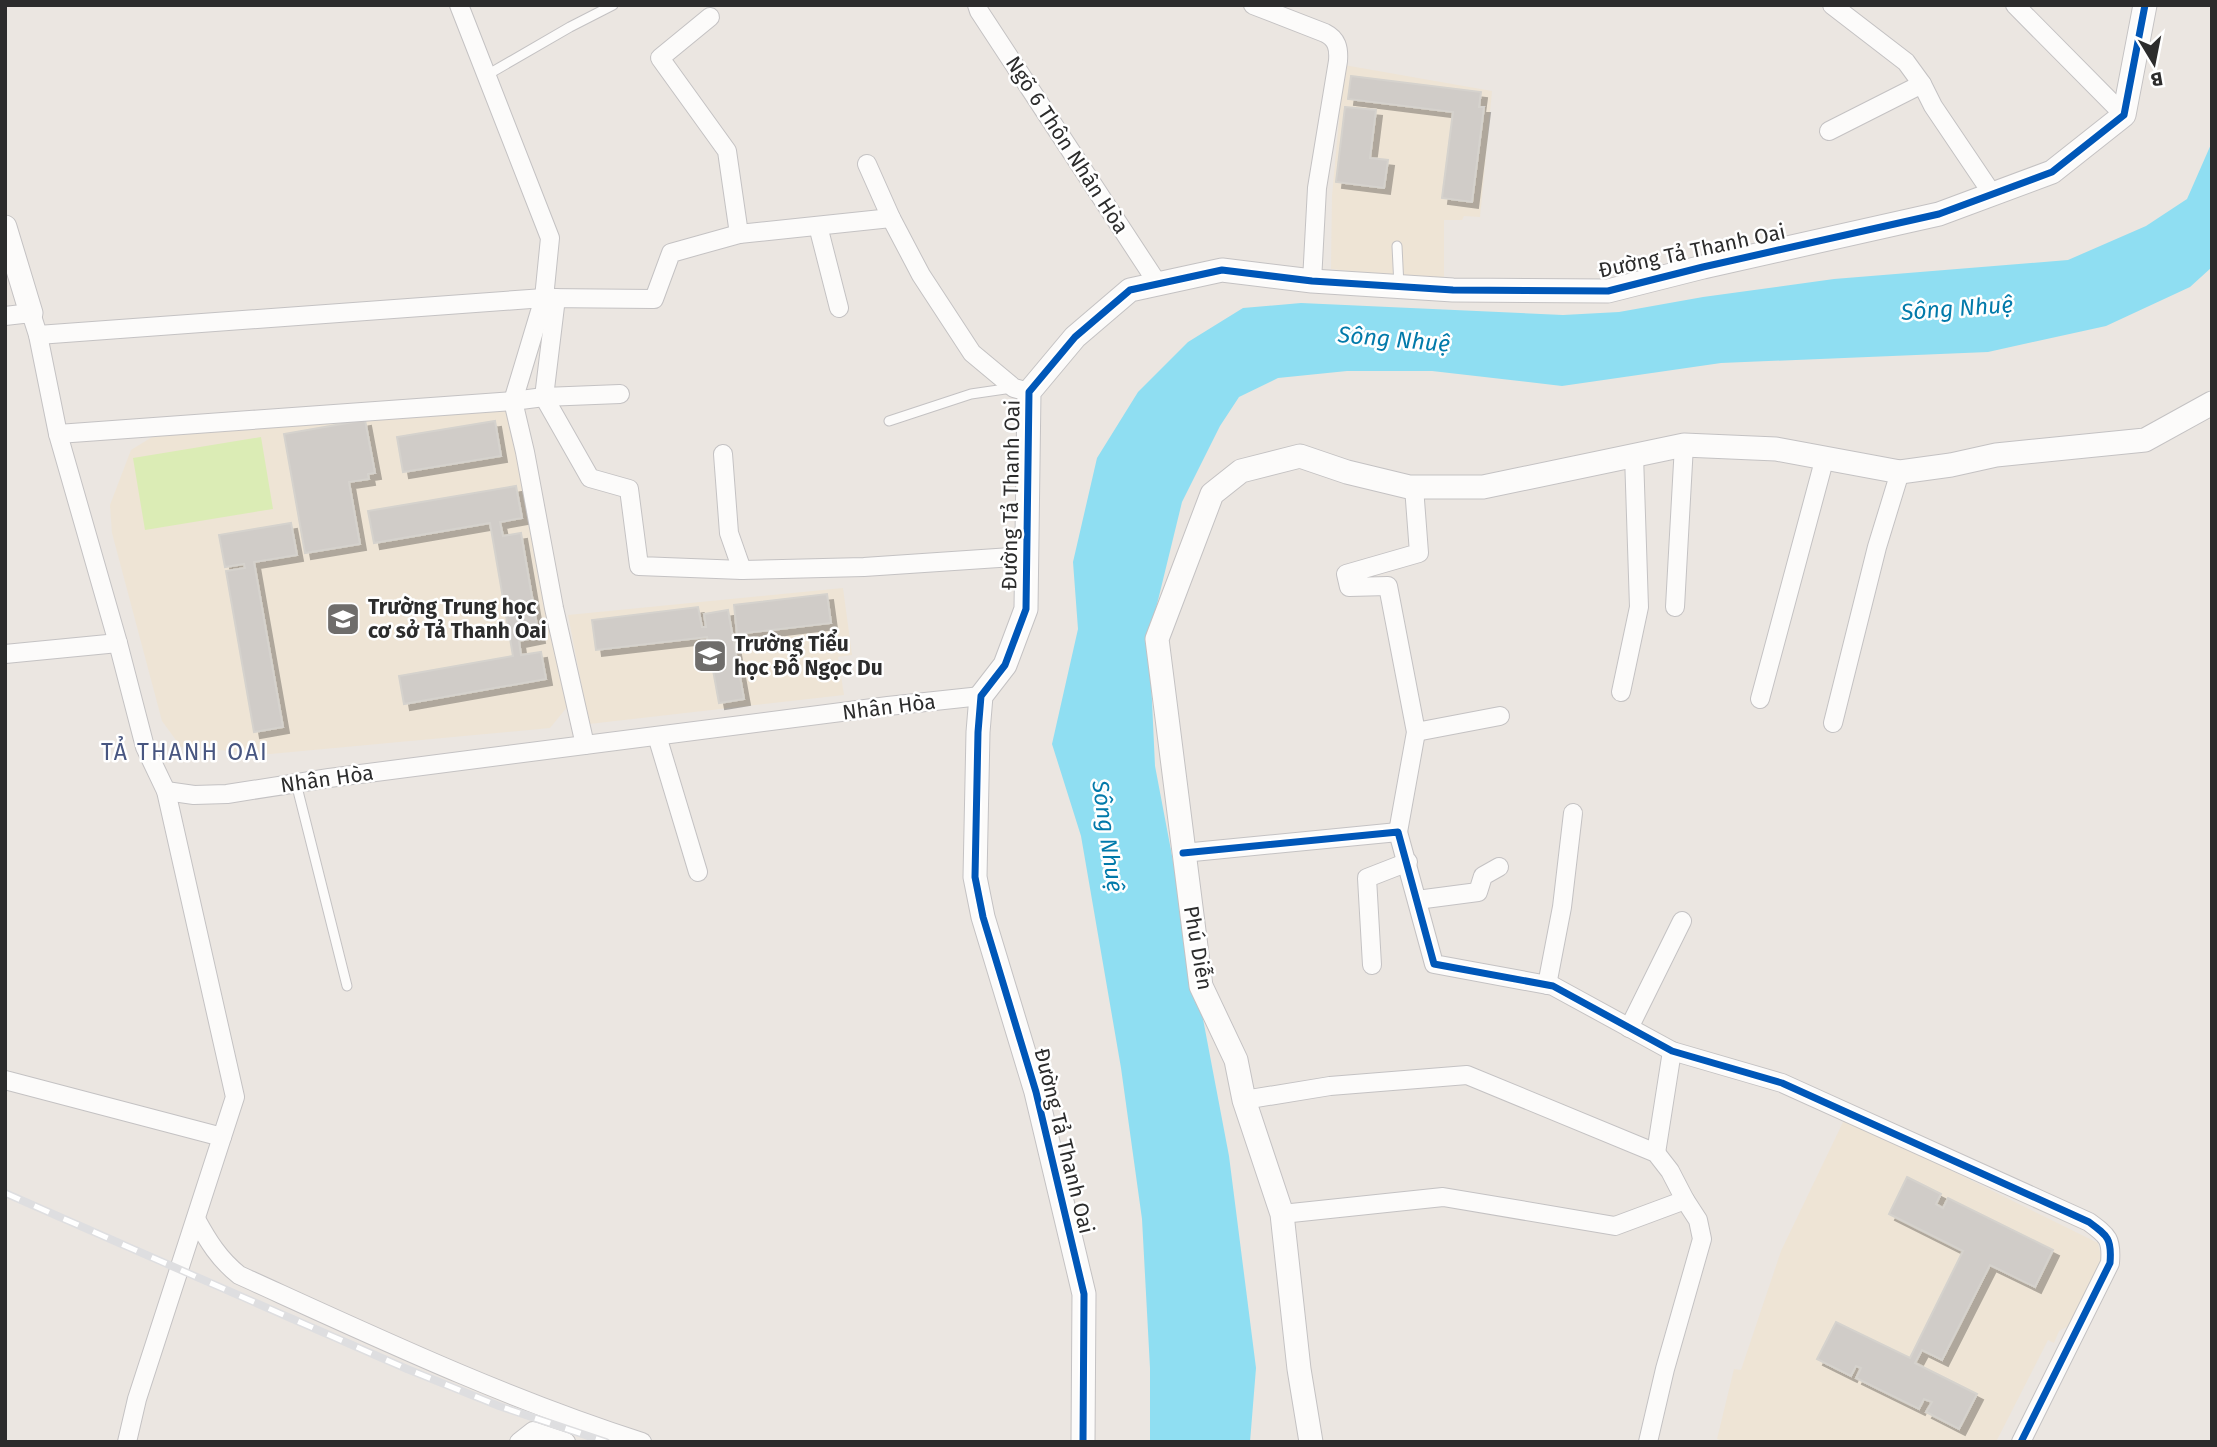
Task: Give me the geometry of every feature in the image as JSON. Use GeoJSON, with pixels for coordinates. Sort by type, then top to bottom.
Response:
{"type":"FeatureCollection","features":[{"type":"Feature","properties":{"kind":"street"},"geometry":{"type":"LineString","coordinates":[[459,5],[550,238],[550,298],[544,397],[590,478],[629,489],[639,566],[742,570],[864,567],[1027,556]]}},
{"type":"Feature","properties":{"kind":"street","name":"Ngõ 6 Thôn Nhân Hòa"},"geometry":{"type":"LineString","coordinates":[[978,5],[979,11],[1157,284]]}},
{"type":"Feature","properties":{"kind":"street"},"geometry":{"type":"LineString","coordinates":[[1253,5],[1325,33],[1332,37],[1338,48],[1317,188],[1312,281]]}},
{"type":"Feature","properties":{"kind":"street"},"geometry":{"type":"LineString","coordinates":[[1832,5],[1906,62],[1993,195]]}},
{"type":"Feature","properties":{"kind":"street"},"geometry":{"type":"LineString","coordinates":[[2015,5],[2124,115]]}},
{"type":"Feature","properties":{"kind":"street"},"geometry":{"type":"LineString","coordinates":[[2124,115],[2145,5]]}},
{"type":"Feature","properties":{"kind":"street"},"geometry":{"type":"LineString","coordinates":[[710,17],[660,58],[727,151],[739,234]]}},
{"type":"Feature","properties":{"kind":"street"},"geometry":{"type":"LineString","coordinates":[[1829,131],[1922,84]]}},
{"type":"Feature","properties":{"kind":"street","name":"Đường Tả Thanh Oai"},"geometry":{"type":"LineString","coordinates":[[1083,1442],[1084,1294],[1036,1092],[983,917],[975,877],[981,696],[1005,665],[1026,609],[1027,556],[1021,390],[1075,337],[1130,290],[1222,270],[1312,281],[1453,290],[1608,291],[1939,214],[2052,172],[2124,115]]}},
{"type":"Feature","properties":{"kind":"street"},"geometry":{"type":"LineString","coordinates":[[867,164],[921,275],[972,353],[1021,390]]}},
{"type":"Feature","properties":{"kind":"street"},"geometry":{"type":"LineString","coordinates":[[5,316],[35,324],[550,298],[654,299],[671,253],[739,234],[891,218]]}},
{"type":"Feature","properties":{"kind":"street"},"geometry":{"type":"LineString","coordinates":[[818,226],[839,308]]}},
{"type":"Feature","properties":{"kind":"street"},"geometry":{"type":"LineString","coordinates":[[5,227],[35,324],[58,434],[145,747],[166,791],[235,1097],[137,1399],[127,1442]]}},
{"type":"Feature","properties":{"kind":"street"},"geometry":{"type":"LineString","coordinates":[[550,298],[513,401],[554,608],[585,745]]}},
{"type":"Feature","properties":{"kind":"street"},"geometry":{"type":"LineString","coordinates":[[58,434],[544,397],[620,394]]}},
{"type":"Feature","properties":{"kind":"street"},"geometry":{"type":"LineString","coordinates":[[2021,1442],[2110,1263],[2111,1247],[2107,1234],[2089,1222],[1782,1083],[1672,1051],[1553,986],[1434,964],[1398,832],[1416,732],[1388,586],[1349,587],[1346,573],[1419,553],[1414,487],[1483,487],[1684,445],[1776,449],[1900,471],[1951,465],[1996,455],[2145,440],[2212,403]]}},
{"type":"Feature","properties":{"kind":"street"},"geometry":{"type":"LineString","coordinates":[[1675,607],[1684,445]]}},
{"type":"Feature","properties":{"kind":"street"},"geometry":{"type":"LineString","coordinates":[[723,454],[729,533],[742,570]]}},
{"type":"Feature","properties":{"kind":"street"},"geometry":{"type":"LineString","coordinates":[[1622,692],[1639,607],[1634,455]]}},
{"type":"Feature","properties":{"kind":"street","name":"Phú Diễn"},"geometry":{"type":"LineString","coordinates":[[1311,1442],[1299,1369],[1282,1213],[1244,1100],[1236,1060],[1201,986],[1157,639],[1212,494],[1241,471],[1300,456],[1347,472],[1414,487]]}},
{"type":"Feature","properties":{"kind":"street"},"geometry":{"type":"LineString","coordinates":[[1760,699],[1825,457]]}},
{"type":"Feature","properties":{"kind":"street"},"geometry":{"type":"LineString","coordinates":[[1833,723],[1877,547],[1900,471]]}},
{"type":"Feature","properties":{"kind":"street"},"geometry":{"type":"LineString","coordinates":[[5,654],[118,643]]}},
{"type":"Feature","properties":{"kind":"street","name":"Nhân Hòa"},"geometry":{"type":"LineString","coordinates":[[166,791],[194,795],[226,794],[585,745],[981,696]]}},
{"type":"Feature","properties":{"kind":"street"},"geometry":{"type":"LineString","coordinates":[[1416,732],[1500,716]]}},
{"type":"Feature","properties":{"kind":"street"},"geometry":{"type":"LineString","coordinates":[[656,736],[698,872]]}},
{"type":"Feature","properties":{"kind":"street"},"geometry":{"type":"LineString","coordinates":[[1547,985],[1562,907],[1573,813]]}},
{"type":"Feature","properties":{"kind":"street"},"geometry":{"type":"LineString","coordinates":[[1183,853],[1398,832]]}},
{"type":"Feature","properties":{"kind":"street"},"geometry":{"type":"LineString","coordinates":[[1372,965],[1367,878],[1408,862]]}},
{"type":"Feature","properties":{"kind":"street"},"geometry":{"type":"LineString","coordinates":[[1417,900],[1478,892],[1483,876],[1499,867]]}},
{"type":"Feature","properties":{"kind":"street"},"geometry":{"type":"LineString","coordinates":[[1629,1028],[1682,921]]}},
{"type":"Feature","properties":{"kind":"street"},"geometry":{"type":"LineString","coordinates":[[1656,1153],[1672,1051]]}},
{"type":"Feature","properties":{"kind":"street"},"geometry":{"type":"LineString","coordinates":[[1244,1100],[1330,1086],[1467,1075],[1656,1153],[1670,1171],[1698,1220],[1702,1239],[1665,1369],[1648,1442]]}},
{"type":"Feature","properties":{"kind":"street"},"geometry":{"type":"LineString","coordinates":[[5,1080],[222,1137]]}},
{"type":"Feature","properties":{"kind":"street"},"geometry":{"type":"LineString","coordinates":[[1282,1213],[1443,1197],[1615,1226],[1685,1200]]}},
{"type":"Feature","properties":{"kind":"street"},"geometry":{"type":"LineString","coordinates":[[196,1219],[210,1246],[239,1275],[500,1390],[642,1442]]}},
{"type":"Feature","properties":{"kind":"street"},"geometry":{"type":"LineString","coordinates":[[519,1442],[533,1431],[566,1442]]}},
{"type":"Feature","properties":{"kind":"lane"},"geometry":{"type":"LineString","coordinates":[[487,75],[612,5]]}},
{"type":"Feature","properties":{"kind":"lane"},"geometry":{"type":"LineString","coordinates":[[1397,246],[1399,286]]}},
{"type":"Feature","properties":{"kind":"lane"},"geometry":{"type":"LineString","coordinates":[[889,421],[971,394],[1021,390]]}},
{"type":"Feature","properties":{"kind":"lane"},"geometry":{"type":"LineString","coordinates":[[296,783],[347,986]]}},
{"type":"Feature","properties":{"kind":"shaded area"},"geometry":{"type":"Polygon","coordinates":[[[1344,65],[1492,91],[1480,217],[1464,216],[1462,220],[1444,220],[1444,281],[1331,269],[1332,196],[1344,65]]]}},
{"type":"Feature","properties":{"kind":"shaded area","name":"Trường Trung học cơ sở Tả Thanh Oai"},"geometry":{"type":"Polygon","coordinates":[[[502,407],[510,413],[568,706],[550,728],[270,754],[181,747],[162,721],[112,533],[110,505],[131,450],[157,434],[502,407]]]}},
{"type":"Feature","properties":{"kind":"shaded area","name":"Trường Tiểu học Đỗ Ngọc Du"},"geometry":{"type":"Polygon","coordinates":[[[843,588],[852,655],[838,657],[844,695],[589,724],[568,615],[843,588]]]}},
{"type":"Feature","properties":{"kind":"shaded area"},"geometry":{"type":"Polygon","coordinates":[[[1845,1118],[2098,1243],[2102,1261],[2072,1324],[2059,1331],[2054,1343],[2048,1340],[1996,1442],[1726,1442],[1717,1439],[1734,1369],[1741,1370],[1781,1251],[1845,1118]]]}},
{"type":"Feature","properties":{"kind":"green space"},"geometry":{"type":"Polygon","coordinates":[[[261,437],[273,509],[145,530],[133,458],[261,437]]]}},
{"type":"Feature","properties":{"kind":"water","name":"Sông Nhuệ"},"geometry":{"type":"Polygon","coordinates":[[[2212,142],[2212,267],[2190,287],[2106,326],[1988,352],[1721,363],[1562,386],[1432,371],[1347,371],[1278,378],[1239,397],[1220,426],[1182,502],[1149,637],[1155,766],[1229,1156],[1256,1368],[1250,1442],[1150,1442],[1150,1368],[1142,1219],[1121,1068],[1081,836],[1052,744],[1078,629],[1073,562],[1097,458],[1138,392],[1188,342],[1243,308],[1301,303],[1563,315],[1619,312],[1834,279],[2068,260],[2146,226],[2187,199],[2212,142]]]}},
{"type":"Feature","properties":{"kind":"building"},"geometry":{"type":"Polygon","coordinates":[[[1351,76],[1481,92],[1479,107],[1484,107],[1472,202],[1442,198],[1453,112],[1348,99],[1351,76]]]}},
{"type":"Feature","properties":{"kind":"building"},"geometry":{"type":"Polygon","coordinates":[[[1345,107],[1376,110],[1370,158],[1388,160],[1384,188],[1336,182],[1345,107]]]}},
{"type":"Feature","properties":{"kind":"building"},"geometry":{"type":"Polygon","coordinates":[[[365,420],[375,473],[368,474],[369,479],[349,482],[360,544],[305,553],[284,434],[365,420]]]}},
{"type":"Feature","properties":{"kind":"building"},"geometry":{"type":"Polygon","coordinates":[[[495,421],[501,456],[403,472],[397,437],[495,421]]]}},
{"type":"Feature","properties":{"kind":"building"},"geometry":{"type":"Polygon","coordinates":[[[516,486],[522,518],[500,522],[503,536],[521,533],[539,637],[519,641],[521,655],[541,652],[546,679],[404,704],[399,676],[513,656],[490,523],[374,543],[368,511],[516,486]]]}},
{"type":"Feature","properties":{"kind":"building"},"geometry":{"type":"Polygon","coordinates":[[[291,523],[297,555],[254,562],[283,727],[254,732],[226,571],[245,568],[244,564],[225,567],[219,535],[291,523]]]}},
{"type":"Feature","properties":{"kind":"building"},"geometry":{"type":"Polygon","coordinates":[[[827,594],[831,623],[737,634],[734,605],[827,594]]]}},
{"type":"Feature","properties":{"kind":"building"},"geometry":{"type":"Polygon","coordinates":[[[698,607],[702,627],[706,627],[704,614],[728,610],[744,699],[719,703],[707,637],[596,650],[592,620],[698,607]]]}},
{"type":"Feature","properties":{"kind":"building"},"geometry":{"type":"Polygon","coordinates":[[[1907,1177],[1941,1194],[1936,1204],[1943,1208],[1948,1198],[2053,1250],[2035,1287],[1990,1265],[1942,1360],[1922,1350],[1915,1363],[1977,1394],[1959,1429],[1926,1412],[1932,1402],[1924,1399],[1919,1409],[1856,1378],[1861,1368],[1856,1366],[1851,1376],[1817,1359],[1836,1322],[1910,1358],[1963,1251],[1889,1214],[1907,1177]]]}},
{"type":"Feature","properties":{"kind":"railway"},"geometry":{"type":"LineString","coordinates":[[5,1193],[407,1369],[499,1406],[606,1442]]}},
{"type":"Feature","properties":{"kind":"cycle path"},"geometry":{"type":"LineString","coordinates":[[1083,1442],[1084,1294],[1036,1092],[983,917],[975,877],[981,696],[1005,665],[1026,609],[1029,392],[1075,337],[1130,290],[1222,270],[1312,281],[1453,290],[1608,291],[1939,214],[2052,172],[2124,115],[2145,5]]}},
{"type":"Feature","properties":{"kind":"cycle path"},"geometry":{"type":"LineString","coordinates":[[1183,853],[1398,832],[1434,964],[1553,986],[1672,1051],[1782,1083],[2089,1222],[2107,1239],[2110,1263],[2021,1442]]}},
{"type":"Feature","properties":{"kind":"place","name":"Trường Trung học cơ sở Tả Thanh Oai"},"geometry":{"type":"Point","coordinates":[343,619]}},
{"type":"Feature","properties":{"kind":"place","name":"Trường Tiểu học Đỗ Ngọc Du"},"geometry":{"type":"Point","coordinates":[710,656]}},
{"type":"Feature","properties":{"kind":"district","name":"TẢ THANH OAI"},"geometry":{"type":"Point","coordinates":[185,752]}}]}
